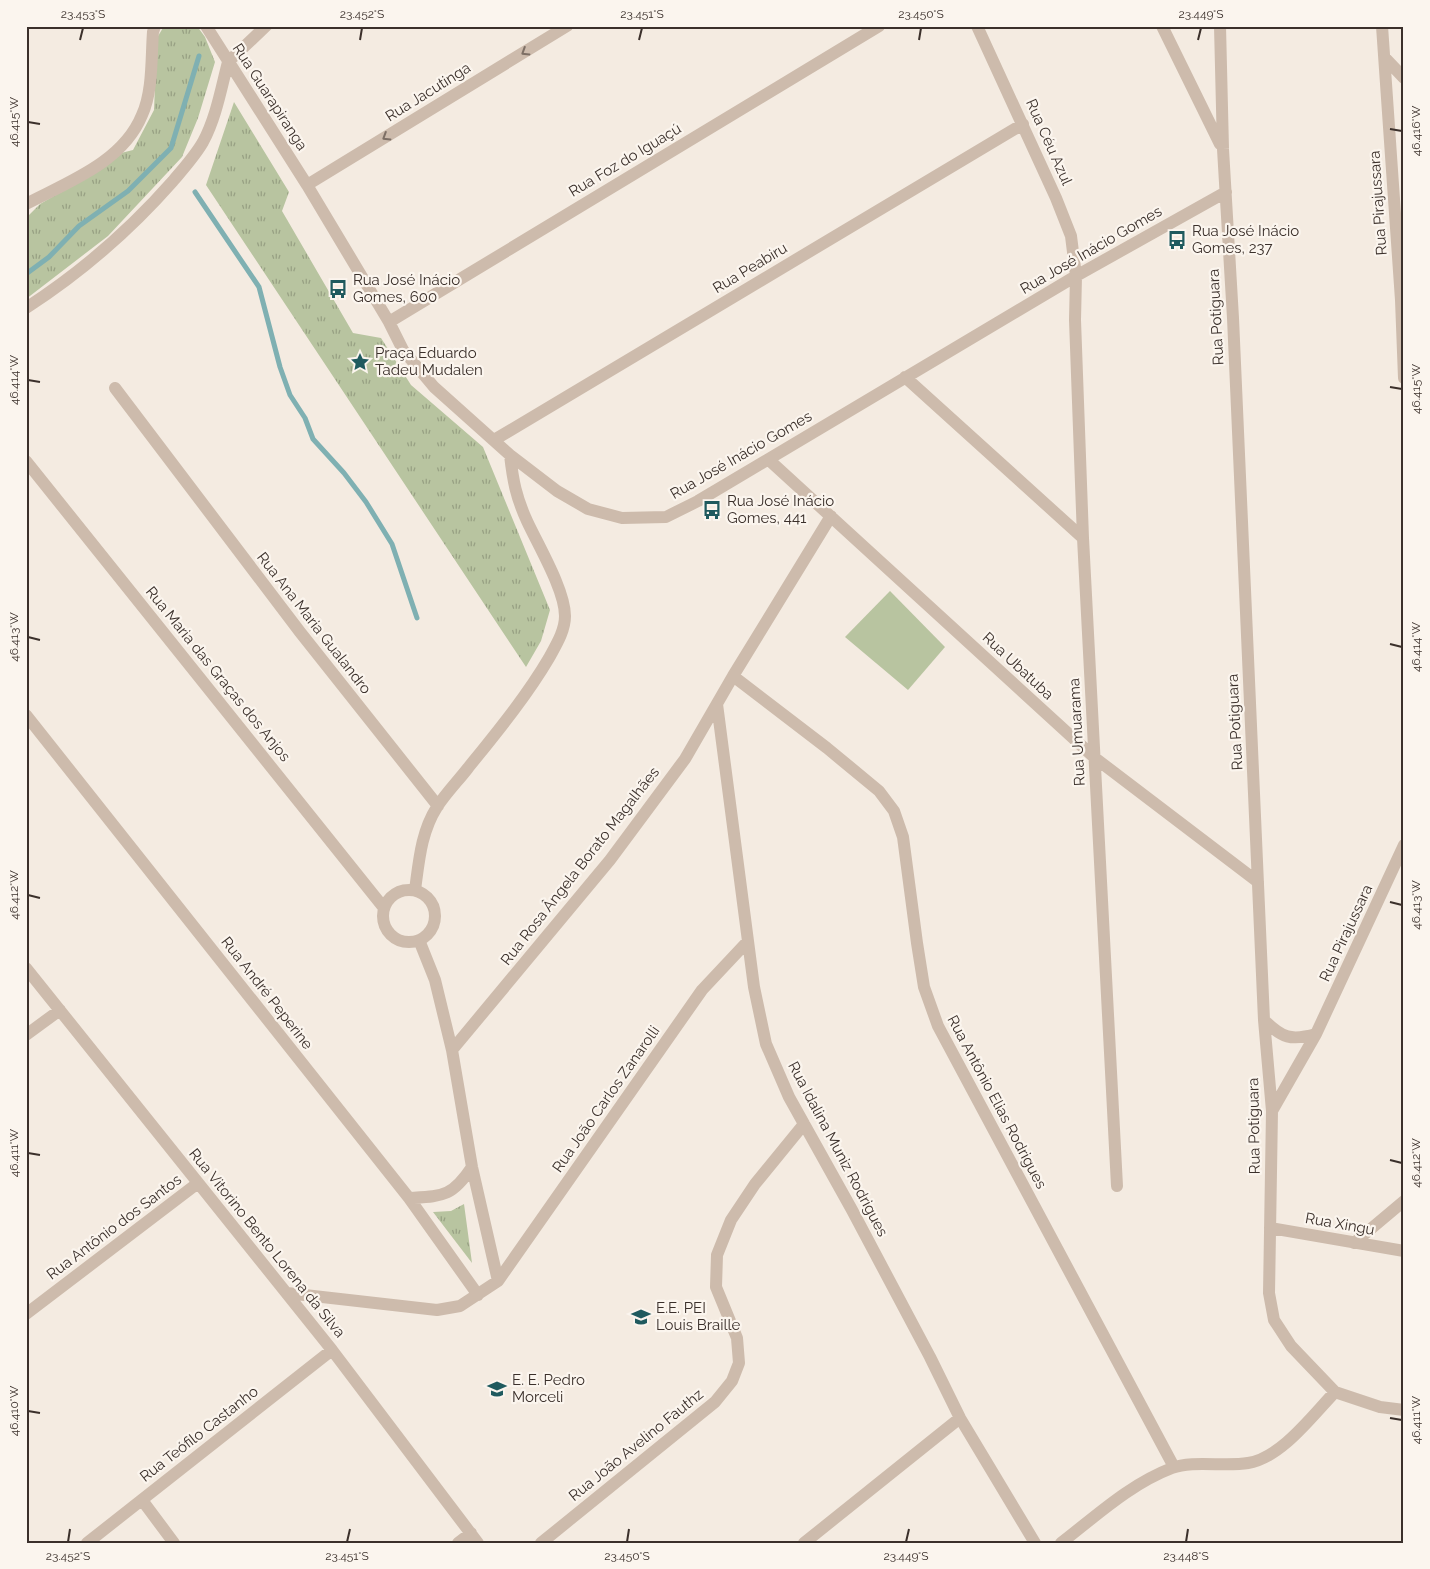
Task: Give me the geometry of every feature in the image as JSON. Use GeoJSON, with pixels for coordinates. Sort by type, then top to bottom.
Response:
{"type":"FeatureCollection","features":[{"type":"Feature","properties":{"kind":"street"},"geometry":{"type":"LineString","coordinates":[[26,204],[106,161],[128,137],[142,115],[150,85],[155,26]]}},
{"type":"Feature","properties":{"kind":"street","name":"Rua Guarapiranga"},"geometry":{"type":"LineString","coordinates":[[206,26],[307,185]]}},
{"type":"Feature","properties":{"kind":"street"},"geometry":{"type":"LineString","coordinates":[[26,308],[56,288],[149,209],[191,160],[203,142],[214,118],[228,62],[266,26]]}},
{"type":"Feature","properties":{"kind":"street","name":"Rua Jacutinga"},"geometry":{"type":"LineString","coordinates":[[307,185],[566,26]]}},
{"type":"Feature","properties":{"kind":"street","name":"Rua Foz do Iguaçú"},"geometry":{"type":"LineString","coordinates":[[389,322],[878,26]]}},
{"type":"Feature","properties":{"kind":"street","name":"Rua Céu Azul"},"geometry":{"type":"LineString","coordinates":[[978,26],[1056,198],[1071,236],[1076,276]]}},
{"type":"Feature","properties":{"kind":"street"},"geometry":{"type":"LineString","coordinates":[[1162,26],[1222,149]]}},
{"type":"Feature","properties":{"kind":"street","name":"Rua Potiguara"},"geometry":{"type":"LineString","coordinates":[[1220,26],[1222,149],[1226,192],[1264,1020],[1272,1111],[1269,1292],[1274,1320],[1291,1346],[1336,1392]]}},
{"type":"Feature","properties":{"kind":"street","name":"Rua Pirajussara"},"geometry":{"type":"LineString","coordinates":[[1382,26],[1402,302],[1404,378]]}},
{"type":"Feature","properties":{"kind":"street"},"geometry":{"type":"LineString","coordinates":[[1385,58],[1404,78]]}},
{"type":"Feature","properties":{"kind":"street","name":"Rua Peabiru"},"geometry":{"type":"LineString","coordinates":[[494,440],[1023,124]]}},
{"type":"Feature","properties":{"kind":"street","name":"Rua José Inácio Gomes"},"geometry":{"type":"LineString","coordinates":[[307,185],[389,322],[403,350],[434,387],[510,455],[557,491],[588,509],[622,518],[666,517],[698,501],[1076,276],[1226,192]]}},
{"type":"Feature","properties":{"kind":"street","name":"Rua Umuarama"},"geometry":{"type":"LineString","coordinates":[[1076,276],[1075,320],[1083,538],[1116,1186]]}},
{"type":"Feature","properties":{"kind":"street"},"geometry":{"type":"LineString","coordinates":[[905,377],[1083,538]]}},
{"type":"Feature","properties":{"kind":"street","name":"Rua Ana Maria Gualandro"},"geometry":{"type":"LineString","coordinates":[[115,388],[300,632],[438,806]]}},
{"type":"Feature","properties":{"kind":"street"},"geometry":{"type":"LineString","coordinates":[[415,890],[421,844],[438,806],[512,714],[560,640],[565,616],[561,597],[542,548],[514,488],[510,455]]}},
{"type":"Feature","properties":{"kind":"street","name":"Rua Ubatuba"},"geometry":{"type":"LineString","coordinates":[[769,460],[1095,758],[1258,882]]}},
{"type":"Feature","properties":{"kind":"street","name":"Rua Maria das Graças dos Anjos"},"geometry":{"type":"LineString","coordinates":[[26,461],[384,908]]}},
{"type":"Feature","properties":{"kind":"street","name":"Rua Rosa Ângela Borato Magalhães"},"geometry":{"type":"LineString","coordinates":[[452,1050],[610,860],[685,759],[733,676],[831,516]]}},
{"type":"Feature","properties":{"kind":"street","name":"Rua Antônio Elias Rodrigues"},"geometry":{"type":"LineString","coordinates":[[733,676],[879,791],[894,811],[903,837],[924,987],[938,1026],[1174,1467]]}},
{"type":"Feature","properties":{"kind":"street","name":"Rua Idalina Muniz Rodrigues"},"geometry":{"type":"LineString","coordinates":[[717,704],[754,986],[766,1044],[789,1097],[857,1219],[960,1418],[1035,1543]]}},
{"type":"Feature","properties":{"kind":"street","name":"Rua André Peperine"},"geometry":{"type":"LineString","coordinates":[[26,715],[409,1198],[478,1295]]}},
{"type":"Feature","properties":{"kind":"street","name":"Rua Pirajussara"},"geometry":{"type":"LineString","coordinates":[[1272,1111],[1316,1034],[1404,845]]}},
{"type":"Feature","properties":{"kind":"street"},"geometry":{"type":"LineString","coordinates":[[415,890],[429,898],[433,906],[435,913],[432,930],[419,940],[411,942],[402,941],[388,932],[384,925],[384,908],[393,895],[399,891],[415,890]]}},
{"type":"Feature","properties":{"kind":"street"},"geometry":{"type":"LineString","coordinates":[[419,940],[434,980],[452,1050],[472,1167],[498,1281]]}},
{"type":"Feature","properties":{"kind":"street","name":"Rua João Carlos Zanarolli"},"geometry":{"type":"LineString","coordinates":[[287,1293],[438,1310],[460,1306],[498,1281],[702,990],[748,941]]}},
{"type":"Feature","properties":{"kind":"street","name":"Rua Vitorino Bento Lorena da Silva"},"geometry":{"type":"LineString","coordinates":[[26,968],[332,1350],[475,1538]]}},
{"type":"Feature","properties":{"kind":"street"},"geometry":{"type":"LineString","coordinates":[[26,1035],[60,1010]]}},
{"type":"Feature","properties":{"kind":"street"},"geometry":{"type":"LineString","coordinates":[[1264,1020],[1281,1035],[1292,1038],[1316,1034]]}},
{"type":"Feature","properties":{"kind":"street","name":"Rua João Avelino Fauthz"},"geometry":{"type":"LineString","coordinates":[[541,1543],[710,1407],[732,1381],[739,1362],[737,1338],[716,1287],[716,1255],[731,1220],[755,1184],[804,1124]]}},
{"type":"Feature","properties":{"kind":"street"},"geometry":{"type":"LineString","coordinates":[[409,1198],[439,1196],[454,1190],[472,1167]]}},
{"type":"Feature","properties":{"kind":"street","name":"Rua Antônio dos Santos"},"geometry":{"type":"LineString","coordinates":[[26,1314],[198,1183]]}},
{"type":"Feature","properties":{"kind":"street"},"geometry":{"type":"LineString","coordinates":[[1354,1242],[1404,1201]]}},
{"type":"Feature","properties":{"kind":"street","name":"Rua Xingu"},"geometry":{"type":"LineString","coordinates":[[1270,1228],[1404,1251]]}},
{"type":"Feature","properties":{"kind":"street","name":"Rua Teófilo Castanho"},"geometry":{"type":"LineString","coordinates":[[87,1543],[332,1350]]}},
{"type":"Feature","properties":{"kind":"street"},"geometry":{"type":"LineString","coordinates":[[1061,1543],[1142,1482],[1174,1467],[1248,1463],[1266,1458],[1282,1448],[1336,1392],[1380,1407],[1404,1410]]}},
{"type":"Feature","properties":{"kind":"street"},"geometry":{"type":"LineString","coordinates":[[804,1543],[960,1418]]}},
{"type":"Feature","properties":{"kind":"street"},"geometry":{"type":"LineString","coordinates":[[142,1500],[174,1543]]}},
{"type":"Feature","properties":{"kind":"street"},"geometry":{"type":"LineString","coordinates":[[458,1543],[475,1538]]}},
{"type":"Feature","properties":{"kind":"green space"},"geometry":{"type":"Polygon","coordinates":[[[164,26],[197,26],[205,37],[215,62],[198,118],[182,157],[108,236],[26,299],[26,218],[40,204],[104,167],[121,153],[133,150],[154,110],[157,38],[164,26]]]}},
{"type":"Feature","properties":{"kind":"green space","name":"Praça Eduardo Tadeu Mudalen"},"geometry":{"type":"Polygon","coordinates":[[[234,102],[289,192],[282,211],[353,333],[381,338],[411,385],[483,447],[550,610],[541,641],[526,667],[206,185],[234,102]]]}},
{"type":"Feature","properties":{"kind":"green space"},"geometry":{"type":"Polygon","coordinates":[[[890,591],[945,647],[908,690],[845,637],[890,591]]]}},
{"type":"Feature","properties":{"kind":"green space"},"geometry":{"type":"Polygon","coordinates":[[[464,1204],[472,1263],[433,1212],[451,1211],[464,1204]]]}},
{"type":"Feature","properties":{"kind":"waterway"},"geometry":{"type":"LineString","coordinates":[[26,274],[49,257],[79,226],[128,191],[171,148],[199,56]]}},
{"type":"Feature","properties":{"kind":"waterway"},"geometry":{"type":"LineString","coordinates":[[195,192],[259,287],[280,367],[290,395],[305,418],[313,439],[344,473],[366,502],[392,544],[417,618]]}},
{"type":"Feature","properties":{"kind":"place","name":"Rua José Inácio Gomes, 237"},"geometry":{"type":"Point","coordinates":[1177,240]}},
{"type":"Feature","properties":{"kind":"place","name":"Rua José Inácio Gomes, 600"},"geometry":{"type":"Point","coordinates":[338,289]}},
{"type":"Feature","properties":{"kind":"place","name":"Praça Eduardo Tadeu Mudalen"},"geometry":{"type":"Point","coordinates":[360,362]}},
{"type":"Feature","properties":{"kind":"place","name":"Rua José Inácio Gomes, 441"},"geometry":{"type":"Point","coordinates":[712,510]}},
{"type":"Feature","properties":{"kind":"place","name":"E.E. PEI Louis Braille"},"geometry":{"type":"Point","coordinates":[641,1317]}},
{"type":"Feature","properties":{"kind":"place","name":"E. E. Pedro Morceli"},"geometry":{"type":"Point","coordinates":[497,1389]}}]}
